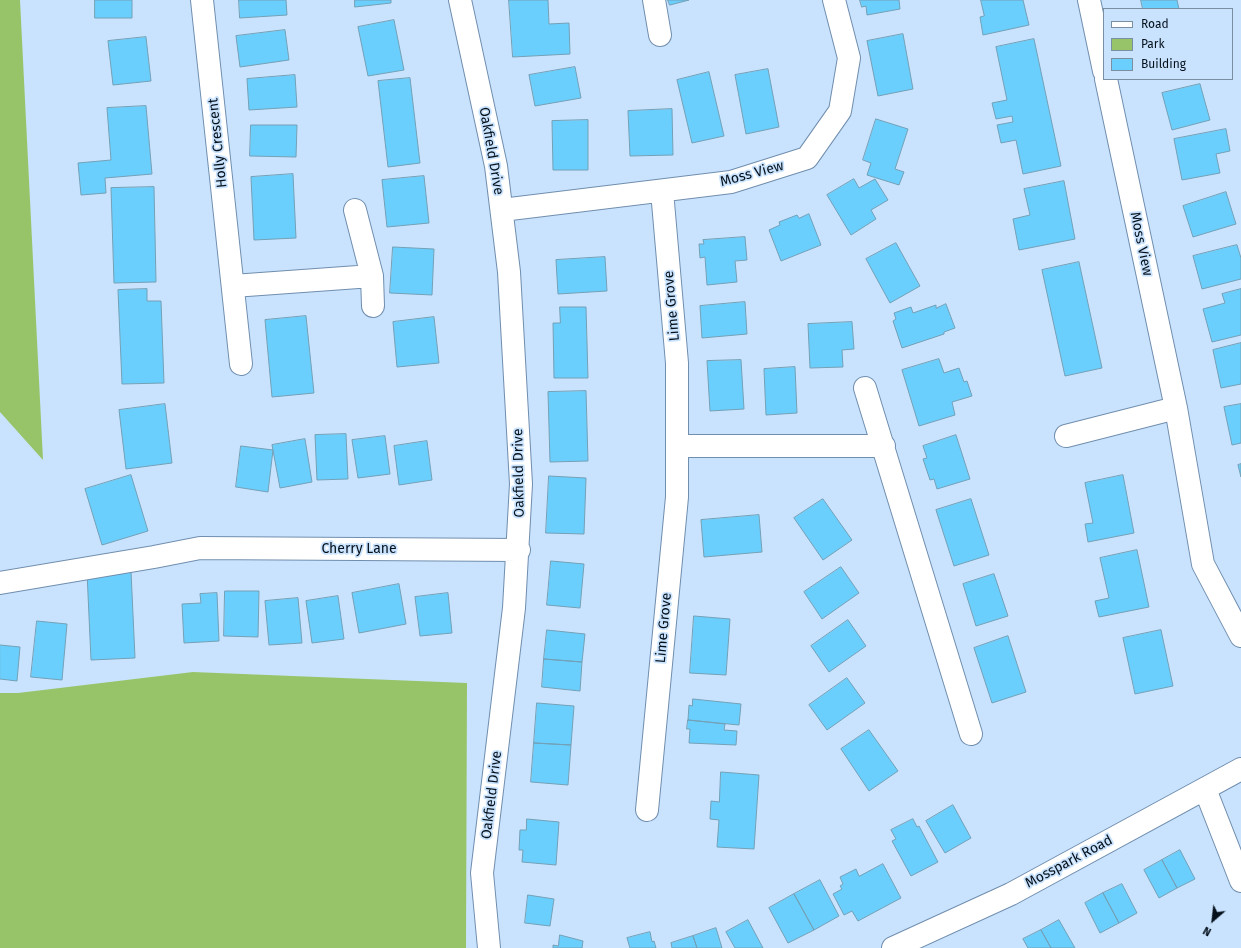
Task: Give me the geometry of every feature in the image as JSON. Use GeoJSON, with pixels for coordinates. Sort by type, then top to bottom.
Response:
{"type":"FeatureCollection","features":[{"type":"Feature","properties":{"kind":"street","name":"Holly Crescent"},"geometry":{"type":"LineString","coordinates":[[202,0],[241,364]]}},
{"type":"Feature","properties":{"kind":"street","name":"Oakfield Drive"},"geometry":{"type":"LineString","coordinates":[[460,0],[496,166],[502,210],[509,272],[521,484],[519,550],[514,608],[482,873],[489,948]]}},
{"type":"Feature","properties":{"kind":"street"},"geometry":{"type":"LineString","coordinates":[[654,0],[660,35]]}},
{"type":"Feature","properties":{"kind":"street","name":"Moss View"},"geometry":{"type":"LineString","coordinates":[[502,210],[731,182],[807,158],[840,111],[842,103],[849,58],[834,0]]}},
{"type":"Feature","properties":{"kind":"street"},"geometry":{"type":"LineString","coordinates":[[1089,0],[1103,66]]}},
{"type":"Feature","properties":{"kind":"street","name":"Moss View"},"geometry":{"type":"LineString","coordinates":[[1106,80],[1176,408],[1203,564],[1241,636]]}},
{"type":"Feature","properties":{"kind":"street","name":"Lime Grove"},"geometry":{"type":"LineString","coordinates":[[647,810],[677,497],[677,363],[662,191]]}},
{"type":"Feature","properties":{"kind":"street"},"geometry":{"type":"LineString","coordinates":[[355,210],[372,276],[373,306]]}},
{"type":"Feature","properties":{"kind":"street"},"geometry":{"type":"LineString","coordinates":[[233,286],[372,276]]}},
{"type":"Feature","properties":{"kind":"street"},"geometry":{"type":"LineString","coordinates":[[865,388],[971,734]]}},
{"type":"Feature","properties":{"kind":"street"},"geometry":{"type":"LineString","coordinates":[[1066,436],[1176,408]]}},
{"type":"Feature","properties":{"kind":"street"},"geometry":{"type":"LineString","coordinates":[[677,446],[884,446]]}},
{"type":"Feature","properties":{"kind":"street","name":"Cherry Lane"},"geometry":{"type":"LineString","coordinates":[[0,583],[200,548],[519,550]]}},
{"type":"Feature","properties":{"kind":"street","name":"Mosspark Road"},"geometry":{"type":"LineString","coordinates":[[893,948],[1011,894],[1241,769]]}},
{"type":"Feature","properties":{"kind":"street"},"geometry":{"type":"LineString","coordinates":[[1205,789],[1241,882]]}},
{"type":"Feature","properties":{"kind":"green space"},"geometry":{"type":"Polygon","coordinates":[[[0,0],[20,0],[43,460],[0,412],[0,0]]]}},
{"type":"Feature","properties":{"kind":"green space"},"geometry":{"type":"Polygon","coordinates":[[[193,672],[467,683],[466,948],[0,948],[0,693],[18,693],[193,672]]]}},
{"type":"Feature","properties":{"kind":"building"},"geometry":{"type":"Polygon","coordinates":[[[95,0],[132,0],[132,18],[95,18],[95,0]]]}},
{"type":"Feature","properties":{"kind":"building"},"geometry":{"type":"Polygon","coordinates":[[[239,0],[286,0],[287,15],[240,18],[239,0]]]}},
{"type":"Feature","properties":{"kind":"building"},"geometry":{"type":"Polygon","coordinates":[[[355,0],[391,0],[391,3],[355,7],[355,0]]]}},
{"type":"Feature","properties":{"kind":"building"},"geometry":{"type":"Polygon","coordinates":[[[509,0],[548,0],[549,24],[569,23],[570,54],[513,57],[509,0]]]}},
{"type":"Feature","properties":{"kind":"building"},"geometry":{"type":"Polygon","coordinates":[[[668,0],[689,0],[670,5],[668,0]]]}},
{"type":"Feature","properties":{"kind":"building"},"geometry":{"type":"Polygon","coordinates":[[[860,0],[899,0],[900,9],[867,15],[866,6],[862,7],[860,0]]]}},
{"type":"Feature","properties":{"kind":"building"},"geometry":{"type":"Polygon","coordinates":[[[981,0],[1023,0],[1029,25],[983,35],[980,17],[984,16],[981,0]]]}},
{"type":"Feature","properties":{"kind":"building"},"geometry":{"type":"Polygon","coordinates":[[[1141,0],[1177,0],[1179,8],[1143,8],[1141,0]]]}},
{"type":"Feature","properties":{"kind":"building"},"geometry":{"type":"Polygon","coordinates":[[[394,20],[404,70],[368,76],[358,27],[394,20]]]}},
{"type":"Feature","properties":{"kind":"building"},"geometry":{"type":"Polygon","coordinates":[[[285,30],[289,60],[240,67],[236,36],[285,30]]]}},
{"type":"Feature","properties":{"kind":"building"},"geometry":{"type":"Polygon","coordinates":[[[903,34],[913,89],[878,96],[867,41],[903,34]]]}},
{"type":"Feature","properties":{"kind":"building"},"geometry":{"type":"Polygon","coordinates":[[[146,37],[151,81],[113,85],[108,41],[146,37]]]}},
{"type":"Feature","properties":{"kind":"building"},"geometry":{"type":"Polygon","coordinates":[[[1034,39],[1061,166],[1023,174],[1016,140],[1001,143],[997,125],[1013,122],[1012,116],[996,119],[992,103],[1007,100],[996,47],[1034,39]]]}},
{"type":"Feature","properties":{"kind":"building"},"geometry":{"type":"Polygon","coordinates":[[[575,67],[581,98],[535,106],[529,75],[575,67]]]}},
{"type":"Feature","properties":{"kind":"building"},"geometry":{"type":"Polygon","coordinates":[[[768,69],[779,127],[746,134],[735,75],[768,69]]]}},
{"type":"Feature","properties":{"kind":"building"},"geometry":{"type":"Polygon","coordinates":[[[709,72],[724,136],[692,143],[677,80],[709,72]]]}},
{"type":"Feature","properties":{"kind":"building"},"geometry":{"type":"Polygon","coordinates":[[[295,75],[297,107],[249,110],[247,79],[295,75]]]}},
{"type":"Feature","properties":{"kind":"building"},"geometry":{"type":"Polygon","coordinates":[[[410,78],[420,163],[388,167],[378,81],[410,78]]]}},
{"type":"Feature","properties":{"kind":"building"},"geometry":{"type":"Polygon","coordinates":[[[1200,84],[1210,120],[1172,130],[1162,93],[1200,84]]]}},
{"type":"Feature","properties":{"kind":"building"},"geometry":{"type":"Polygon","coordinates":[[[146,106],[152,174],[105,178],[106,193],[81,195],[78,163],[111,160],[107,108],[146,106]]]}},
{"type":"Feature","properties":{"kind":"building"},"geometry":{"type":"Polygon","coordinates":[[[672,109],[673,155],[630,156],[628,111],[672,109]]]}},
{"type":"Feature","properties":{"kind":"building"},"geometry":{"type":"Polygon","coordinates":[[[876,119],[908,129],[895,169],[904,172],[899,185],[867,175],[871,163],[863,160],[876,119]]]}},
{"type":"Feature","properties":{"kind":"building"},"geometry":{"type":"Polygon","coordinates":[[[588,120],[588,170],[553,170],[552,121],[588,120]]]}},
{"type":"Feature","properties":{"kind":"building"},"geometry":{"type":"Polygon","coordinates":[[[251,125],[297,125],[296,157],[250,156],[251,125]]]}},
{"type":"Feature","properties":{"kind":"building"},"geometry":{"type":"Polygon","coordinates":[[[1226,129],[1230,151],[1216,154],[1220,173],[1182,180],[1174,139],[1226,129]]]}},
{"type":"Feature","properties":{"kind":"building"},"geometry":{"type":"Polygon","coordinates":[[[293,174],[296,238],[254,240],[251,177],[293,174]]]}},
{"type":"Feature","properties":{"kind":"building"},"geometry":{"type":"Polygon","coordinates":[[[424,176],[429,223],[387,227],[382,180],[424,176]]]}},
{"type":"Feature","properties":{"kind":"building"},"geometry":{"type":"Polygon","coordinates":[[[854,179],[859,188],[875,179],[888,200],[871,210],[876,219],[851,235],[827,195],[854,179]]]}},
{"type":"Feature","properties":{"kind":"building"},"geometry":{"type":"Polygon","coordinates":[[[1064,181],[1075,239],[1019,250],[1013,219],[1030,215],[1024,189],[1064,181]]]}},
{"type":"Feature","properties":{"kind":"building"},"geometry":{"type":"Polygon","coordinates":[[[154,187],[156,282],[114,283],[111,188],[154,187]]]}},
{"type":"Feature","properties":{"kind":"building"},"geometry":{"type":"Polygon","coordinates":[[[1226,192],[1236,224],[1193,237],[1183,206],[1226,192]]]}},
{"type":"Feature","properties":{"kind":"building"},"geometry":{"type":"Polygon","coordinates":[[[809,214],[821,245],[781,261],[769,230],[780,225],[779,222],[797,215],[799,218],[809,214]]]}},
{"type":"Feature","properties":{"kind":"building"},"geometry":{"type":"Polygon","coordinates":[[[745,237],[747,260],[735,261],[737,282],[707,285],[705,257],[700,258],[699,244],[704,244],[703,240],[745,237]]]}},
{"type":"Feature","properties":{"kind":"building"},"geometry":{"type":"Polygon","coordinates":[[[896,243],[920,286],[890,303],[866,259],[896,243]]]}},
{"type":"Feature","properties":{"kind":"building"},"geometry":{"type":"Polygon","coordinates":[[[1237,245],[1241,258],[1241,279],[1202,289],[1193,256],[1237,245]]]}},
{"type":"Feature","properties":{"kind":"building"},"geometry":{"type":"Polygon","coordinates":[[[393,247],[434,249],[432,295],[390,293],[393,247]]]}},
{"type":"Feature","properties":{"kind":"building"},"geometry":{"type":"Polygon","coordinates":[[[605,257],[607,291],[558,294],[556,260],[605,257]]]}},
{"type":"Feature","properties":{"kind":"building"},"geometry":{"type":"Polygon","coordinates":[[[1079,262],[1102,368],[1065,376],[1042,270],[1079,262]]]}},
{"type":"Feature","properties":{"kind":"building"},"geometry":{"type":"Polygon","coordinates":[[[147,289],[147,301],[161,301],[164,383],[122,384],[118,290],[147,289]]]}},
{"type":"Feature","properties":{"kind":"building"},"geometry":{"type":"Polygon","coordinates":[[[1241,289],[1241,335],[1212,342],[1203,309],[1225,303],[1222,294],[1241,289]]]}},
{"type":"Feature","properties":{"kind":"building"},"geometry":{"type":"Polygon","coordinates":[[[745,302],[747,334],[702,338],[700,306],[745,302]]]}},
{"type":"Feature","properties":{"kind":"building"},"geometry":{"type":"Polygon","coordinates":[[[946,304],[955,328],[944,332],[944,334],[902,348],[893,321],[896,319],[894,313],[911,307],[913,313],[936,305],[936,308],[946,304]]]}},
{"type":"Feature","properties":{"kind":"building"},"geometry":{"type":"Polygon","coordinates":[[[560,307],[586,307],[588,378],[554,378],[553,323],[560,323],[560,307]]]}},
{"type":"Feature","properties":{"kind":"building"},"geometry":{"type":"Polygon","coordinates":[[[306,316],[314,393],[272,397],[265,320],[306,316]]]}},
{"type":"Feature","properties":{"kind":"building"},"geometry":{"type":"Polygon","coordinates":[[[434,317],[439,363],[397,367],[393,322],[434,317]]]}},
{"type":"Feature","properties":{"kind":"building"},"geometry":{"type":"Polygon","coordinates":[[[852,322],[854,349],[842,350],[843,367],[810,368],[808,324],[852,322]]]}},
{"type":"Feature","properties":{"kind":"building"},"geometry":{"type":"Polygon","coordinates":[[[1241,343],[1241,384],[1221,388],[1213,350],[1241,343]]]}},
{"type":"Feature","properties":{"kind":"building"},"geometry":{"type":"Polygon","coordinates":[[[939,359],[944,373],[959,368],[964,382],[967,381],[972,396],[952,402],[955,415],[919,426],[902,370],[939,359]]]}},
{"type":"Feature","properties":{"kind":"building"},"geometry":{"type":"Polygon","coordinates":[[[741,360],[744,409],[710,411],[707,361],[741,360]]]}},
{"type":"Feature","properties":{"kind":"building"},"geometry":{"type":"Polygon","coordinates":[[[795,367],[797,413],[766,415],[764,369],[795,367]]]}},
{"type":"Feature","properties":{"kind":"building"},"geometry":{"type":"Polygon","coordinates":[[[586,391],[588,461],[550,462],[548,392],[586,391]]]}},
{"type":"Feature","properties":{"kind":"building"},"geometry":{"type":"Polygon","coordinates":[[[165,404],[172,463],[126,469],[119,410],[165,404]]]}},
{"type":"Feature","properties":{"kind":"building"},"geometry":{"type":"Polygon","coordinates":[[[1241,404],[1241,443],[1232,445],[1224,407],[1241,404]]]}},
{"type":"Feature","properties":{"kind":"building"},"geometry":{"type":"Polygon","coordinates":[[[346,434],[348,479],[317,480],[315,435],[346,434]]]}},
{"type":"Feature","properties":{"kind":"building"},"geometry":{"type":"Polygon","coordinates":[[[956,435],[970,479],[937,489],[934,479],[930,480],[923,459],[927,458],[923,446],[956,435]]]}},
{"type":"Feature","properties":{"kind":"building"},"geometry":{"type":"Polygon","coordinates":[[[385,436],[390,474],[358,478],[352,440],[385,436]]]}},
{"type":"Feature","properties":{"kind":"building"},"geometry":{"type":"Polygon","coordinates":[[[305,439],[312,482],[280,488],[272,445],[305,439]]]}},
{"type":"Feature","properties":{"kind":"building"},"geometry":{"type":"Polygon","coordinates":[[[427,441],[432,480],[399,485],[394,446],[427,441]]]}},
{"type":"Feature","properties":{"kind":"building"},"geometry":{"type":"Polygon","coordinates":[[[241,446],[273,450],[268,492],[236,487],[241,446]]]}},
{"type":"Feature","properties":{"kind":"building"},"geometry":{"type":"Polygon","coordinates":[[[1241,464],[1241,477],[1238,465],[1241,464]]]}},
{"type":"Feature","properties":{"kind":"building"},"geometry":{"type":"Polygon","coordinates":[[[131,475],[148,531],[102,545],[85,489],[131,475]]]}},
{"type":"Feature","properties":{"kind":"building"},"geometry":{"type":"Polygon","coordinates":[[[1123,475],[1134,533],[1088,542],[1085,524],[1093,523],[1085,483],[1123,475]]]}},
{"type":"Feature","properties":{"kind":"building"},"geometry":{"type":"Polygon","coordinates":[[[549,476],[586,478],[584,534],[546,533],[549,476]]]}},
{"type":"Feature","properties":{"kind":"building"},"geometry":{"type":"Polygon","coordinates":[[[823,499],[852,540],[823,560],[794,518],[823,499]]]}},
{"type":"Feature","properties":{"kind":"building"},"geometry":{"type":"Polygon","coordinates":[[[971,499],[989,555],[954,566],[936,510],[971,499]]]}},
{"type":"Feature","properties":{"kind":"building"},"geometry":{"type":"Polygon","coordinates":[[[759,515],[762,552],[704,557],[701,520],[759,515]]]}},
{"type":"Feature","properties":{"kind":"building"},"geometry":{"type":"Polygon","coordinates":[[[1137,550],[1149,607],[1099,617],[1095,601],[1109,598],[1100,558],[1137,550]]]}},
{"type":"Feature","properties":{"kind":"building"},"geometry":{"type":"Polygon","coordinates":[[[551,561],[584,564],[580,608],[547,605],[551,561]]]}},
{"type":"Feature","properties":{"kind":"building"},"geometry":{"type":"Polygon","coordinates":[[[841,567],[859,593],[822,619],[804,592],[841,567]]]}},
{"type":"Feature","properties":{"kind":"building"},"geometry":{"type":"Polygon","coordinates":[[[131,571],[135,658],[91,660],[87,572],[131,571]]]}},
{"type":"Feature","properties":{"kind":"building"},"geometry":{"type":"Polygon","coordinates":[[[994,574],[1008,616],[976,626],[963,584],[994,574]]]}},
{"type":"Feature","properties":{"kind":"building"},"geometry":{"type":"Polygon","coordinates":[[[399,584],[406,624],[359,633],[352,593],[399,584]]]}},
{"type":"Feature","properties":{"kind":"building"},"geometry":{"type":"Polygon","coordinates":[[[225,591],[259,591],[258,637],[224,636],[225,591]]]}},
{"type":"Feature","properties":{"kind":"building"},"geometry":{"type":"Polygon","coordinates":[[[217,593],[219,641],[184,643],[182,604],[201,603],[200,594],[217,593]]]}},
{"type":"Feature","properties":{"kind":"building"},"geometry":{"type":"Polygon","coordinates":[[[448,593],[452,633],[420,636],[415,597],[448,593]]]}},
{"type":"Feature","properties":{"kind":"building"},"geometry":{"type":"Polygon","coordinates":[[[338,596],[344,639],[312,643],[306,601],[338,596]]]}},
{"type":"Feature","properties":{"kind":"building"},"geometry":{"type":"Polygon","coordinates":[[[298,598],[302,643],[269,645],[265,601],[298,598]]]}},
{"type":"Feature","properties":{"kind":"building"},"geometry":{"type":"Polygon","coordinates":[[[694,616],[730,619],[726,675],[690,673],[694,616]]]}},
{"type":"Feature","properties":{"kind":"building"},"geometry":{"type":"Polygon","coordinates":[[[848,620],[866,646],[829,672],[811,646],[848,620]]]}},
{"type":"Feature","properties":{"kind":"building"},"geometry":{"type":"Polygon","coordinates":[[[37,621],[67,624],[62,680],[31,677],[37,621]]]}},
{"type":"Feature","properties":{"kind":"building"},"geometry":{"type":"Polygon","coordinates":[[[547,630],[585,634],[582,662],[544,659],[547,630]]]}},
{"type":"Feature","properties":{"kind":"building"},"geometry":{"type":"Polygon","coordinates":[[[1161,630],[1173,686],[1135,694],[1123,638],[1161,630]]]}},
{"type":"Feature","properties":{"kind":"building"},"geometry":{"type":"Polygon","coordinates":[[[1008,636],[1026,692],[992,703],[974,648],[1008,636]]]}},
{"type":"Feature","properties":{"kind":"building"},"geometry":{"type":"Polygon","coordinates":[[[0,645],[20,647],[17,681],[0,679],[0,645]]]}},
{"type":"Feature","properties":{"kind":"building"},"geometry":{"type":"Polygon","coordinates":[[[544,659],[582,662],[580,691],[542,687],[544,659]]]}},
{"type":"Feature","properties":{"kind":"building"},"geometry":{"type":"Polygon","coordinates":[[[847,678],[865,703],[827,730],[809,705],[847,678]]]}},
{"type":"Feature","properties":{"kind":"building"},"geometry":{"type":"Polygon","coordinates":[[[693,699],[741,704],[739,725],[688,720],[689,705],[692,706],[693,699]]]}},
{"type":"Feature","properties":{"kind":"building"},"geometry":{"type":"Polygon","coordinates":[[[537,703],[574,706],[571,745],[534,743],[537,703]]]}},
{"type":"Feature","properties":{"kind":"building"},"geometry":{"type":"Polygon","coordinates":[[[688,720],[725,724],[724,730],[737,731],[736,745],[689,743],[690,729],[687,729],[688,720]]]}},
{"type":"Feature","properties":{"kind":"building"},"geometry":{"type":"Polygon","coordinates":[[[869,730],[898,771],[869,791],[841,749],[869,730]]]}},
{"type":"Feature","properties":{"kind":"building"},"geometry":{"type":"Polygon","coordinates":[[[534,743],[571,745],[568,785],[531,782],[534,743]]]}},
{"type":"Feature","properties":{"kind":"building"},"geometry":{"type":"Polygon","coordinates":[[[721,772],[759,775],[754,849],[717,847],[719,820],[710,819],[711,801],[719,802],[721,772]]]}},
{"type":"Feature","properties":{"kind":"building"},"geometry":{"type":"Polygon","coordinates":[[[953,805],[971,838],[945,853],[926,821],[953,805]]]}},
{"type":"Feature","properties":{"kind":"building"},"geometry":{"type":"Polygon","coordinates":[[[527,819],[559,822],[556,865],[522,862],[523,850],[519,850],[520,830],[526,830],[527,819]]]}},
{"type":"Feature","properties":{"kind":"building"},"geometry":{"type":"Polygon","coordinates":[[[913,819],[917,827],[919,826],[938,862],[911,876],[892,841],[896,839],[891,830],[913,819]]]}},
{"type":"Feature","properties":{"kind":"building"},"geometry":{"type":"Polygon","coordinates":[[[1180,850],[1195,879],[1177,888],[1162,860],[1180,850]]]}},
{"type":"Feature","properties":{"kind":"building"},"geometry":{"type":"Polygon","coordinates":[[[1162,860],[1177,888],[1159,898],[1144,870],[1162,860]]]}},
{"type":"Feature","properties":{"kind":"building"},"geometry":{"type":"Polygon","coordinates":[[[883,864],[901,898],[858,921],[852,911],[844,915],[833,894],[842,889],[840,886],[843,884],[840,877],[856,869],[859,876],[883,864]]]}},
{"type":"Feature","properties":{"kind":"building"},"geometry":{"type":"Polygon","coordinates":[[[820,880],[839,916],[814,930],[794,894],[820,880]]]}},
{"type":"Feature","properties":{"kind":"building"},"geometry":{"type":"Polygon","coordinates":[[[1122,884],[1137,913],[1119,923],[1103,893],[1122,884]]]}},
{"type":"Feature","properties":{"kind":"building"},"geometry":{"type":"Polygon","coordinates":[[[1103,893],[1119,923],[1100,933],[1085,903],[1103,893]]]}},
{"type":"Feature","properties":{"kind":"building"},"geometry":{"type":"Polygon","coordinates":[[[794,894],[814,930],[788,943],[769,908],[794,894]]]}},
{"type":"Feature","properties":{"kind":"building"},"geometry":{"type":"Polygon","coordinates":[[[528,895],[554,899],[550,926],[525,923],[528,895]]]}},
{"type":"Feature","properties":{"kind":"building"},"geometry":{"type":"Polygon","coordinates":[[[748,920],[763,948],[735,948],[726,932],[748,920]]]}},
{"type":"Feature","properties":{"kind":"building"},"geometry":{"type":"Polygon","coordinates":[[[1059,920],[1075,948],[1051,948],[1041,930],[1059,920]]]}},
{"type":"Feature","properties":{"kind":"building"},"geometry":{"type":"Polygon","coordinates":[[[716,928],[722,948],[697,948],[693,936],[716,928]]]}},
{"type":"Feature","properties":{"kind":"building"},"geometry":{"type":"Polygon","coordinates":[[[1041,930],[1051,948],[1028,948],[1023,939],[1041,930]]]}},
{"type":"Feature","properties":{"kind":"building"},"geometry":{"type":"Polygon","coordinates":[[[650,932],[652,942],[654,941],[656,948],[630,948],[627,938],[650,932]]]}},
{"type":"Feature","properties":{"kind":"building"},"geometry":{"type":"Polygon","coordinates":[[[560,935],[583,941],[582,948],[553,948],[553,945],[558,946],[560,935]]]}},
{"type":"Feature","properties":{"kind":"building"},"geometry":{"type":"Polygon","coordinates":[[[693,936],[697,948],[672,948],[671,943],[693,936]]]}}]}
